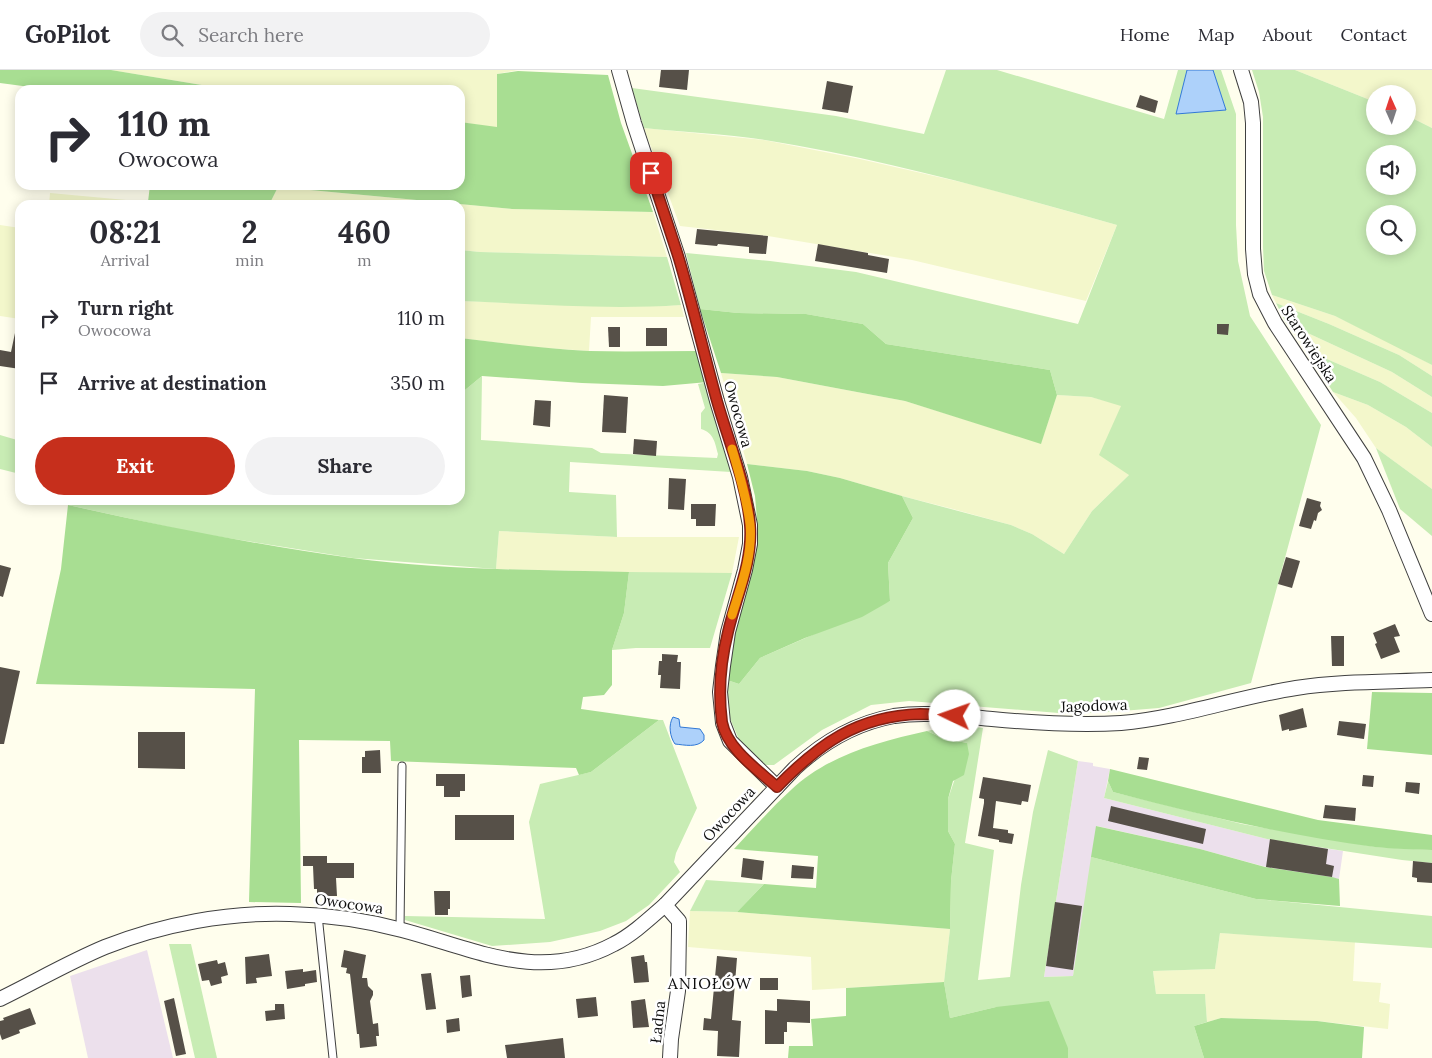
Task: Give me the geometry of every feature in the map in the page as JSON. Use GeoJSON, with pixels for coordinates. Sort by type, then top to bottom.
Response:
{"type":"FeatureCollection","features":[{"type":"Feature","properties":{"kind":"street","name":"Owocowa"},"geometry":{"type":"LineString","coordinates":[[0,999],[106,947],[138,935],[172,926],[211,919],[258,914],[318,915],[354,919],[400,929],[496,958],[517,962],[553,962],[586,956],[614,944],[665,905],[777,787],[730,741],[723,723],[720,692],[722,666],[728,632],[745,570],[750,544],[750,525],[740,477],[717,401],[681,266],[634,123],[619,70]]}},
{"type":"Feature","properties":{"kind":"street","name":"Starowiejska"},"geometry":{"type":"LineString","coordinates":[[1241,70],[1251,102],[1254,123],[1253,249],[1255,274],[1260,294],[1275,323],[1364,458],[1389,510],[1432,614]]}},
{"type":"Feature","properties":{"kind":"street","name":"Jagodowa"},"geometry":{"type":"LineString","coordinates":[[777,787],[811,754],[837,737],[856,727],[895,716],[921,714],[1068,725],[1122,723],[1150,719],[1295,688],[1332,684],[1432,680]]}},
{"type":"Feature","properties":{"kind":"street","name":"Ładna"},"geometry":{"type":"LineString","coordinates":[[665,905],[678,921],[680,929],[678,982],[670,1058]]}},
{"type":"Feature","properties":{"kind":"lane"},"geometry":{"type":"LineString","coordinates":[[400,929],[402,766]]}},
{"type":"Feature","properties":{"kind":"lane"},"geometry":{"type":"LineString","coordinates":[[318,915],[333,1058]]}},
{"type":"Feature","properties":{"kind":"shaded area"},"geometry":{"type":"Polygon","coordinates":[[[1078,761],[1093,763],[1093,766],[1110,769],[1104,798],[1267,839],[1343,851],[1339,879],[1266,867],[1200,849],[1097,826],[1073,976],[1044,977],[1078,761]]]}},
{"type":"Feature","properties":{"kind":"shaded area"},"geometry":{"type":"Polygon","coordinates":[[[147,950],[173,1058],[88,1058],[70,976],[147,950]]]}},
{"type":"Feature","properties":{"kind":"green space"},"geometry":{"type":"Polygon","coordinates":[[[0,70],[111,70],[202,85],[15,85],[0,83],[0,70]]]}},
{"type":"Feature","properties":{"kind":"green space"},"geometry":{"type":"Polygon","coordinates":[[[111,70],[518,70],[497,74],[497,128],[465,123],[465,85],[202,85],[111,70]]]}},
{"type":"Feature","properties":{"kind":"green space"},"geometry":{"type":"Polygon","coordinates":[[[946,70],[997,70],[1164,119],[1178,70],[1187,70],[1176,114],[1226,110],[1213,70],[1221,70],[1236,114],[1236,225],[1238,261],[1250,316],[1321,425],[1251,683],[1159,708],[1109,712],[1071,714],[909,701],[871,705],[822,730],[774,765],[763,765],[740,742],[729,716],[727,680],[739,684],[760,658],[890,601],[888,563],[913,518],[902,496],[1011,525],[1032,534],[1064,554],[1092,511],[1129,475],[1099,455],[1121,406],[1091,397],[1057,395],[1050,370],[886,344],[863,324],[806,314],[738,313],[700,309],[686,253],[856,272],[1078,324],[1117,225],[986,189],[854,157],[765,140],[644,128],[632,88],[836,116],[924,134],[946,70]]]}},
{"type":"Feature","properties":{"kind":"green space"},"geometry":{"type":"Polygon","coordinates":[[[1252,70],[1295,70],[1366,98],[1366,135],[1416,135],[1416,120],[1432,128],[1432,365],[1335,316],[1272,295],[1264,271],[1263,117],[1259,92],[1252,70]]]}},
{"type":"Feature","properties":{"kind":"green space"},"geometry":{"type":"Polygon","coordinates":[[[1295,70],[1432,70],[1432,128],[1416,120],[1416,85],[1366,85],[1366,98],[1295,70]]]}},
{"type":"Feature","properties":{"kind":"green space"},"geometry":{"type":"Polygon","coordinates":[[[518,71],[608,75],[621,123],[653,212],[512,209],[465,205],[465,200],[416,200],[310,190],[465,190],[465,123],[497,127],[497,74],[518,71]]]}},
{"type":"Feature","properties":{"kind":"green space"},"geometry":{"type":"Polygon","coordinates":[[[644,128],[764,140],[860,159],[978,186],[1117,225],[1086,301],[912,260],[768,236],[680,226],[644,128]]]}},
{"type":"Feature","properties":{"kind":"green space"},"geometry":{"type":"Polygon","coordinates":[[[149,190],[276,190],[272,200],[148,200],[149,190]]]}},
{"type":"Feature","properties":{"kind":"green space"},"geometry":{"type":"Polygon","coordinates":[[[276,190],[310,190],[416,200],[272,200],[276,190]]]}},
{"type":"Feature","properties":{"kind":"green space"},"geometry":{"type":"Polygon","coordinates":[[[50,193],[125,200],[49,200],[50,193]]]}},
{"type":"Feature","properties":{"kind":"green space"},"geometry":{"type":"Polygon","coordinates":[[[465,205],[512,209],[653,212],[667,257],[465,250],[465,205]]]}},
{"type":"Feature","properties":{"kind":"green space"},"geometry":{"type":"Polygon","coordinates":[[[0,225],[15,227],[15,318],[0,316],[0,225]]]}},
{"type":"Feature","properties":{"kind":"green space"},"geometry":{"type":"Polygon","coordinates":[[[465,250],[667,257],[681,305],[598,307],[465,301],[465,250]]]}},
{"type":"Feature","properties":{"kind":"green space"},"geometry":{"type":"Polygon","coordinates":[[[1272,295],[1335,316],[1393,344],[1432,365],[1432,376],[1399,355],[1276,303],[1272,295]]]}},
{"type":"Feature","properties":{"kind":"green space"},"geometry":{"type":"Polygon","coordinates":[[[465,301],[569,305],[681,305],[684,317],[591,317],[589,351],[532,347],[465,339],[465,301]]]}},
{"type":"Feature","properties":{"kind":"green space"},"geometry":{"type":"Polygon","coordinates":[[[1276,303],[1399,355],[1432,376],[1432,397],[1392,372],[1286,323],[1276,303]]]}},
{"type":"Feature","properties":{"kind":"green space"},"geometry":{"type":"Polygon","coordinates":[[[700,309],[738,313],[806,314],[863,324],[886,344],[1050,370],[1057,395],[1041,444],[905,401],[777,377],[721,373],[700,309]]]}},
{"type":"Feature","properties":{"kind":"green space"},"geometry":{"type":"Polygon","coordinates":[[[1286,323],[1392,372],[1432,397],[1432,413],[1380,382],[1306,350],[1286,323]]]}},
{"type":"Feature","properties":{"kind":"green space"},"geometry":{"type":"Polygon","coordinates":[[[465,339],[589,351],[697,351],[708,382],[663,386],[482,376],[465,390],[465,339]]]}},
{"type":"Feature","properties":{"kind":"green space"},"geometry":{"type":"Polygon","coordinates":[[[1306,350],[1380,382],[1432,413],[1432,447],[1406,427],[1368,405],[1333,392],[1306,350]]]}},
{"type":"Feature","properties":{"kind":"green space"},"geometry":{"type":"Polygon","coordinates":[[[721,373],[777,377],[905,401],[1041,443],[1057,395],[1091,397],[1121,405],[1129,475],[1092,511],[1064,554],[1032,534],[1011,525],[840,478],[807,471],[747,464],[721,373]]]}},
{"type":"Feature","properties":{"kind":"green space"},"geometry":{"type":"Polygon","coordinates":[[[482,376],[481,440],[592,448],[601,453],[717,458],[718,454],[713,439],[709,433],[701,429],[701,413],[705,408],[698,384],[708,382],[731,472],[570,462],[569,492],[616,495],[617,537],[499,531],[496,569],[353,558],[196,533],[68,505],[465,505],[465,390],[482,376]]]}},
{"type":"Feature","properties":{"kind":"green space"},"geometry":{"type":"Polygon","coordinates":[[[1333,392],[1368,405],[1406,427],[1432,447],[1432,489],[1376,448],[1356,418],[1333,392]]]}},
{"type":"Feature","properties":{"kind":"green space"},"geometry":{"type":"Polygon","coordinates":[[[0,435],[15,439],[15,473],[0,469],[0,435]]]}},
{"type":"Feature","properties":{"kind":"green space"},"geometry":{"type":"Polygon","coordinates":[[[1376,448],[1432,489],[1432,536],[1400,509],[1376,448]]]}},
{"type":"Feature","properties":{"kind":"green space"},"geometry":{"type":"Polygon","coordinates":[[[747,464],[807,471],[840,478],[902,496],[913,518],[888,563],[890,601],[862,617],[805,638],[760,658],[739,684],[727,680],[736,624],[753,562],[758,532],[755,496],[747,464]]]}},
{"type":"Feature","properties":{"kind":"green space"},"geometry":{"type":"Polygon","coordinates":[[[68,505],[210,534],[352,558],[456,567],[629,572],[624,613],[612,650],[612,685],[604,695],[583,697],[581,709],[659,720],[591,772],[579,775],[576,768],[391,761],[390,741],[299,740],[301,903],[249,902],[255,689],[36,684],[61,569],[68,505]]]}},
{"type":"Feature","properties":{"kind":"green space"},"geometry":{"type":"Polygon","coordinates":[[[499,531],[617,537],[739,537],[732,573],[700,574],[496,569],[499,531]]]}},
{"type":"Feature","properties":{"kind":"green space"},"geometry":{"type":"Polygon","coordinates":[[[629,572],[732,573],[710,648],[636,648],[612,650],[624,613],[629,572]]]}},
{"type":"Feature","properties":{"kind":"green space"},"geometry":{"type":"Polygon","coordinates":[[[1372,692],[1432,693],[1432,755],[1367,749],[1372,692]]]}},
{"type":"Feature","properties":{"kind":"green space"},"geometry":{"type":"Polygon","coordinates":[[[659,720],[663,720],[697,808],[676,853],[674,862],[680,872],[649,905],[626,921],[600,931],[550,942],[492,946],[405,920],[405,916],[545,919],[529,822],[540,784],[591,772],[659,720]]]}},
{"type":"Feature","properties":{"kind":"green space"},"geometry":{"type":"Polygon","coordinates":[[[954,725],[983,728],[965,843],[994,850],[978,980],[1010,977],[1021,885],[1033,812],[1048,750],[1078,761],[1044,977],[1073,976],[1091,857],[1256,899],[1432,916],[1432,948],[1220,933],[1215,969],[1153,971],[1156,994],[1205,994],[1207,1022],[1194,1026],[1204,1058],[1068,1058],[1068,1048],[996,1007],[950,1018],[944,982],[950,929],[951,881],[955,844],[948,831],[948,799],[967,743],[942,738],[927,731],[954,725]]]}},
{"type":"Feature","properties":{"kind":"green space"},"geometry":{"type":"Polygon","coordinates":[[[927,731],[942,738],[967,743],[969,754],[964,775],[953,781],[948,799],[948,831],[955,844],[951,881],[950,929],[737,912],[764,884],[816,888],[818,856],[734,849],[769,811],[805,778],[837,759],[872,745],[927,731]]]}},
{"type":"Feature","properties":{"kind":"green space"},"geometry":{"type":"Polygon","coordinates":[[[1110,769],[1318,820],[1432,835],[1432,850],[1375,847],[1309,837],[1243,824],[1113,792],[1108,781],[1110,769]]]}},
{"type":"Feature","properties":{"kind":"green space"},"geometry":{"type":"Polygon","coordinates":[[[1108,781],[1113,792],[1242,824],[1376,847],[1432,850],[1432,863],[1267,839],[1104,798],[1108,781]]]}},
{"type":"Feature","properties":{"kind":"green space"},"geometry":{"type":"Polygon","coordinates":[[[1096,826],[1200,849],[1265,867],[1339,879],[1340,906],[1256,899],[1091,857],[1096,826]]]}},
{"type":"Feature","properties":{"kind":"green space"},"geometry":{"type":"Polygon","coordinates":[[[706,880],[764,884],[737,912],[690,911],[706,880]]]}},
{"type":"Feature","properties":{"kind":"green space"},"geometry":{"type":"Polygon","coordinates":[[[690,911],[737,912],[950,929],[944,982],[812,990],[811,957],[688,947],[690,911]]]}},
{"type":"Feature","properties":{"kind":"green space"},"geometry":{"type":"Polygon","coordinates":[[[1220,933],[1355,941],[1353,981],[1381,983],[1379,1002],[1390,1004],[1388,1029],[1317,1021],[1221,1018],[1207,1022],[1205,995],[1156,994],[1153,971],[1215,969],[1220,933]]]}},
{"type":"Feature","properties":{"kind":"green space"},"geometry":{"type":"Polygon","coordinates":[[[169,944],[191,944],[217,1058],[195,1058],[169,944]]]}},
{"type":"Feature","properties":{"kind":"green space"},"geometry":{"type":"Polygon","coordinates":[[[944,982],[950,1018],[996,1007],[1049,1001],[1068,1048],[1068,1058],[788,1058],[789,1046],[813,1046],[811,1019],[846,1016],[846,988],[944,982]]]}},
{"type":"Feature","properties":{"kind":"green space"},"geometry":{"type":"Polygon","coordinates":[[[1221,1018],[1317,1021],[1364,1027],[1362,1058],[1204,1058],[1194,1026],[1221,1018]]]}},
{"type":"Feature","properties":{"kind":"water"},"geometry":{"type":"Polygon","coordinates":[[[1187,70],[1213,70],[1226,110],[1176,114],[1187,70]]]}},
{"type":"Feature","properties":{"kind":"water"},"geometry":{"type":"Polygon","coordinates":[[[673,717],[679,719],[680,727],[700,729],[704,735],[704,740],[694,745],[675,744],[670,731],[673,717]]]}},
{"type":"Feature","properties":{"kind":"building"},"geometry":{"type":"Polygon","coordinates":[[[661,70],[689,70],[687,90],[659,87],[661,70]]]}},
{"type":"Feature","properties":{"kind":"building"},"geometry":{"type":"Polygon","coordinates":[[[827,81],[853,86],[848,113],[822,109],[827,81]]]}},
{"type":"Feature","properties":{"kind":"building"},"geometry":{"type":"Polygon","coordinates":[[[1140,95],[1158,101],[1155,113],[1136,107],[1140,95]]]}},
{"type":"Feature","properties":{"kind":"building"},"geometry":{"type":"Polygon","coordinates":[[[697,229],[768,236],[766,254],[749,253],[749,247],[695,244],[697,229]]]}},
{"type":"Feature","properties":{"kind":"building"},"geometry":{"type":"Polygon","coordinates":[[[818,244],[868,253],[868,255],[889,259],[887,273],[815,261],[818,244]]]}},
{"type":"Feature","properties":{"kind":"building"},"geometry":{"type":"Polygon","coordinates":[[[1217,324],[1229,324],[1228,335],[1217,334],[1217,324]]]}},
{"type":"Feature","properties":{"kind":"building"},"geometry":{"type":"Polygon","coordinates":[[[608,327],[620,327],[620,347],[609,347],[608,327]]]}},
{"type":"Feature","properties":{"kind":"building"},"geometry":{"type":"Polygon","coordinates":[[[646,328],[667,328],[667,346],[646,346],[646,328]]]}},
{"type":"Feature","properties":{"kind":"building"},"geometry":{"type":"Polygon","coordinates":[[[15,333],[15,368],[0,366],[0,350],[11,352],[15,333]]]}},
{"type":"Feature","properties":{"kind":"building"},"geometry":{"type":"Polygon","coordinates":[[[604,395],[628,397],[626,433],[602,432],[604,395]]]}},
{"type":"Feature","properties":{"kind":"building"},"geometry":{"type":"Polygon","coordinates":[[[535,400],[551,401],[550,427],[533,425],[535,400]]]}},
{"type":"Feature","properties":{"kind":"building"},"geometry":{"type":"Polygon","coordinates":[[[634,439],[657,441],[656,456],[633,454],[634,439]]]}},
{"type":"Feature","properties":{"kind":"building"},"geometry":{"type":"Polygon","coordinates":[[[669,478],[686,479],[684,510],[668,509],[669,478]]]}},
{"type":"Feature","properties":{"kind":"building"},"geometry":{"type":"Polygon","coordinates":[[[1307,498],[1321,502],[1322,510],[1318,513],[1311,529],[1299,526],[1307,498]]]}},
{"type":"Feature","properties":{"kind":"building"},"geometry":{"type":"Polygon","coordinates":[[[691,504],[716,504],[715,526],[696,526],[696,519],[691,519],[691,504]]]}},
{"type":"Feature","properties":{"kind":"building"},"geometry":{"type":"Polygon","coordinates":[[[1286,557],[1300,561],[1292,588],[1278,584],[1286,557]]]}},
{"type":"Feature","properties":{"kind":"building"},"geometry":{"type":"Polygon","coordinates":[[[0,565],[11,568],[3,597],[0,596],[0,565]]]}},
{"type":"Feature","properties":{"kind":"building"},"geometry":{"type":"Polygon","coordinates":[[[1395,624],[1400,636],[1394,637],[1400,652],[1381,659],[1373,633],[1395,624]]]}},
{"type":"Feature","properties":{"kind":"building"},"geometry":{"type":"Polygon","coordinates":[[[1331,636],[1344,636],[1344,666],[1332,666],[1331,636]]]}},
{"type":"Feature","properties":{"kind":"building"},"geometry":{"type":"Polygon","coordinates":[[[662,654],[678,655],[677,662],[681,662],[680,689],[660,688],[661,675],[658,675],[659,661],[662,661],[662,654]]]}},
{"type":"Feature","properties":{"kind":"building"},"geometry":{"type":"Polygon","coordinates":[[[0,667],[20,671],[4,744],[0,744],[0,667]]]}},
{"type":"Feature","properties":{"kind":"building"},"geometry":{"type":"Polygon","coordinates":[[[1303,708],[1307,727],[1282,731],[1279,715],[1303,708]]]}},
{"type":"Feature","properties":{"kind":"building"},"geometry":{"type":"Polygon","coordinates":[[[1339,721],[1366,724],[1364,739],[1337,735],[1339,721]]]}},
{"type":"Feature","properties":{"kind":"building"},"geometry":{"type":"Polygon","coordinates":[[[138,732],[185,732],[185,769],[138,768],[138,732]]]}},
{"type":"Feature","properties":{"kind":"building"},"geometry":{"type":"Polygon","coordinates":[[[380,750],[381,773],[362,773],[362,757],[365,757],[365,751],[380,750]]]}},
{"type":"Feature","properties":{"kind":"building"},"geometry":{"type":"Polygon","coordinates":[[[1139,757],[1149,758],[1147,770],[1137,769],[1139,757]]]}},
{"type":"Feature","properties":{"kind":"building"},"geometry":{"type":"Polygon","coordinates":[[[436,774],[465,774],[465,791],[460,791],[460,797],[444,797],[444,786],[436,786],[436,774]]]}},
{"type":"Feature","properties":{"kind":"building"},"geometry":{"type":"Polygon","coordinates":[[[1363,775],[1374,776],[1373,787],[1362,786],[1363,775]]]}},
{"type":"Feature","properties":{"kind":"building"},"geometry":{"type":"Polygon","coordinates":[[[983,777],[1031,785],[1028,802],[1022,801],[1021,805],[996,801],[993,828],[1008,830],[1008,833],[1014,834],[1012,844],[978,836],[984,803],[984,799],[979,798],[983,777]]]}},
{"type":"Feature","properties":{"kind":"building"},"geometry":{"type":"Polygon","coordinates":[[[1406,782],[1420,783],[1419,794],[1405,792],[1406,782]]]}},
{"type":"Feature","properties":{"kind":"building"},"geometry":{"type":"Polygon","coordinates":[[[1325,805],[1356,808],[1355,821],[1323,818],[1325,805]]]}},
{"type":"Feature","properties":{"kind":"building"},"geometry":{"type":"Polygon","coordinates":[[[1111,806],[1206,829],[1203,844],[1108,821],[1111,806]]]}},
{"type":"Feature","properties":{"kind":"building"},"geometry":{"type":"Polygon","coordinates":[[[455,815],[514,815],[514,840],[455,840],[455,815]]]}},
{"type":"Feature","properties":{"kind":"building"},"geometry":{"type":"Polygon","coordinates":[[[1270,839],[1328,849],[1326,864],[1334,866],[1332,877],[1266,867],[1270,839]]]}},
{"type":"Feature","properties":{"kind":"building"},"geometry":{"type":"Polygon","coordinates":[[[303,856],[327,856],[327,863],[354,863],[354,878],[336,878],[337,896],[317,896],[317,889],[314,889],[313,866],[303,866],[303,856]]]}},
{"type":"Feature","properties":{"kind":"building"},"geometry":{"type":"Polygon","coordinates":[[[743,858],[764,861],[762,880],[741,877],[743,858]]]}},
{"type":"Feature","properties":{"kind":"building"},"geometry":{"type":"Polygon","coordinates":[[[1413,861],[1432,863],[1432,883],[1417,882],[1417,878],[1412,877],[1413,861]]]}},
{"type":"Feature","properties":{"kind":"building"},"geometry":{"type":"Polygon","coordinates":[[[792,865],[814,867],[813,879],[791,878],[792,865]]]}},
{"type":"Feature","properties":{"kind":"building"},"geometry":{"type":"Polygon","coordinates":[[[434,891],[450,891],[448,915],[435,915],[434,891]]]}},
{"type":"Feature","properties":{"kind":"building"},"geometry":{"type":"Polygon","coordinates":[[[1055,902],[1082,906],[1073,970],[1046,966],[1055,902]]]}},
{"type":"Feature","properties":{"kind":"building"},"geometry":{"type":"Polygon","coordinates":[[[344,950],[366,955],[362,978],[367,978],[368,986],[373,991],[370,1001],[373,1024],[378,1023],[379,1036],[376,1036],[377,1046],[360,1048],[350,974],[346,973],[347,968],[341,967],[344,950]]]}},
{"type":"Feature","properties":{"kind":"building"},"geometry":{"type":"Polygon","coordinates":[[[269,954],[272,976],[256,978],[257,983],[246,984],[245,957],[269,954]]]}},
{"type":"Feature","properties":{"kind":"building"},"geometry":{"type":"Polygon","coordinates":[[[644,955],[645,962],[647,962],[649,982],[634,983],[631,957],[644,955]]]}},
{"type":"Feature","properties":{"kind":"building"},"geometry":{"type":"Polygon","coordinates":[[[717,956],[737,958],[732,1020],[741,1021],[739,1057],[717,1056],[718,1031],[703,1030],[704,1018],[711,1019],[717,956]]]}},
{"type":"Feature","properties":{"kind":"building"},"geometry":{"type":"Polygon","coordinates":[[[217,960],[218,964],[225,962],[228,975],[221,977],[222,983],[211,986],[209,980],[202,981],[198,964],[217,960]]]}},
{"type":"Feature","properties":{"kind":"building"},"geometry":{"type":"Polygon","coordinates":[[[303,969],[303,972],[316,970],[317,982],[287,989],[285,971],[303,969]]]}},
{"type":"Feature","properties":{"kind":"building"},"geometry":{"type":"Polygon","coordinates":[[[431,973],[436,1009],[426,1010],[421,974],[431,973]]]}},
{"type":"Feature","properties":{"kind":"building"},"geometry":{"type":"Polygon","coordinates":[[[470,975],[472,996],[462,998],[460,976],[470,975]]]}},
{"type":"Feature","properties":{"kind":"building"},"geometry":{"type":"Polygon","coordinates":[[[760,978],[778,978],[778,990],[760,990],[760,978]]]}},
{"type":"Feature","properties":{"kind":"building"},"geometry":{"type":"Polygon","coordinates":[[[596,997],[598,1016],[578,1018],[576,999],[596,997]]]}},
{"type":"Feature","properties":{"kind":"building"},"geometry":{"type":"Polygon","coordinates":[[[174,998],[186,1054],[176,1056],[164,1001],[174,998]]]}},
{"type":"Feature","properties":{"kind":"building"},"geometry":{"type":"Polygon","coordinates":[[[645,999],[649,1027],[633,1028],[631,1001],[645,999]]]}},
{"type":"Feature","properties":{"kind":"building"},"geometry":{"type":"Polygon","coordinates":[[[777,999],[810,1001],[810,1023],[787,1022],[787,1032],[784,1032],[784,1044],[765,1044],[765,1010],[777,1011],[777,999]]]}},
{"type":"Feature","properties":{"kind":"building"},"geometry":{"type":"Polygon","coordinates":[[[275,1004],[284,1004],[285,1019],[266,1021],[265,1011],[275,1010],[275,1004]]]}},
{"type":"Feature","properties":{"kind":"building"},"geometry":{"type":"Polygon","coordinates":[[[30,1008],[36,1024],[19,1030],[20,1033],[2,1040],[0,1021],[4,1020],[3,1018],[30,1008]]]}},
{"type":"Feature","properties":{"kind":"building"},"geometry":{"type":"Polygon","coordinates":[[[459,1018],[460,1031],[447,1033],[446,1020],[459,1018]]]}},
{"type":"Feature","properties":{"kind":"building"},"geometry":{"type":"Polygon","coordinates":[[[563,1038],[565,1058],[507,1058],[505,1045],[563,1038]]]}},
{"type":"Feature","properties":{"kind":"slow traffic"},"geometry":{"type":"LineString","coordinates":[[732,449],[747,509],[750,525],[750,544],[745,570],[732,615]]}},
{"type":"Feature","properties":{"kind":"district","name":"ANIOŁÓW"},"geometry":{"type":"Point","coordinates":[710,983]}},
{"type":"Feature","properties":{"kind":"route"},"geometry":{"type":"LineString","coordinates":[[651,173],[678,257],[717,401],[740,477],[750,525],[750,544],[745,570],[728,632],[722,666],[720,692],[723,723],[730,741],[777,787],[811,754],[856,727],[895,716],[921,714],[955,716]]}}]}
